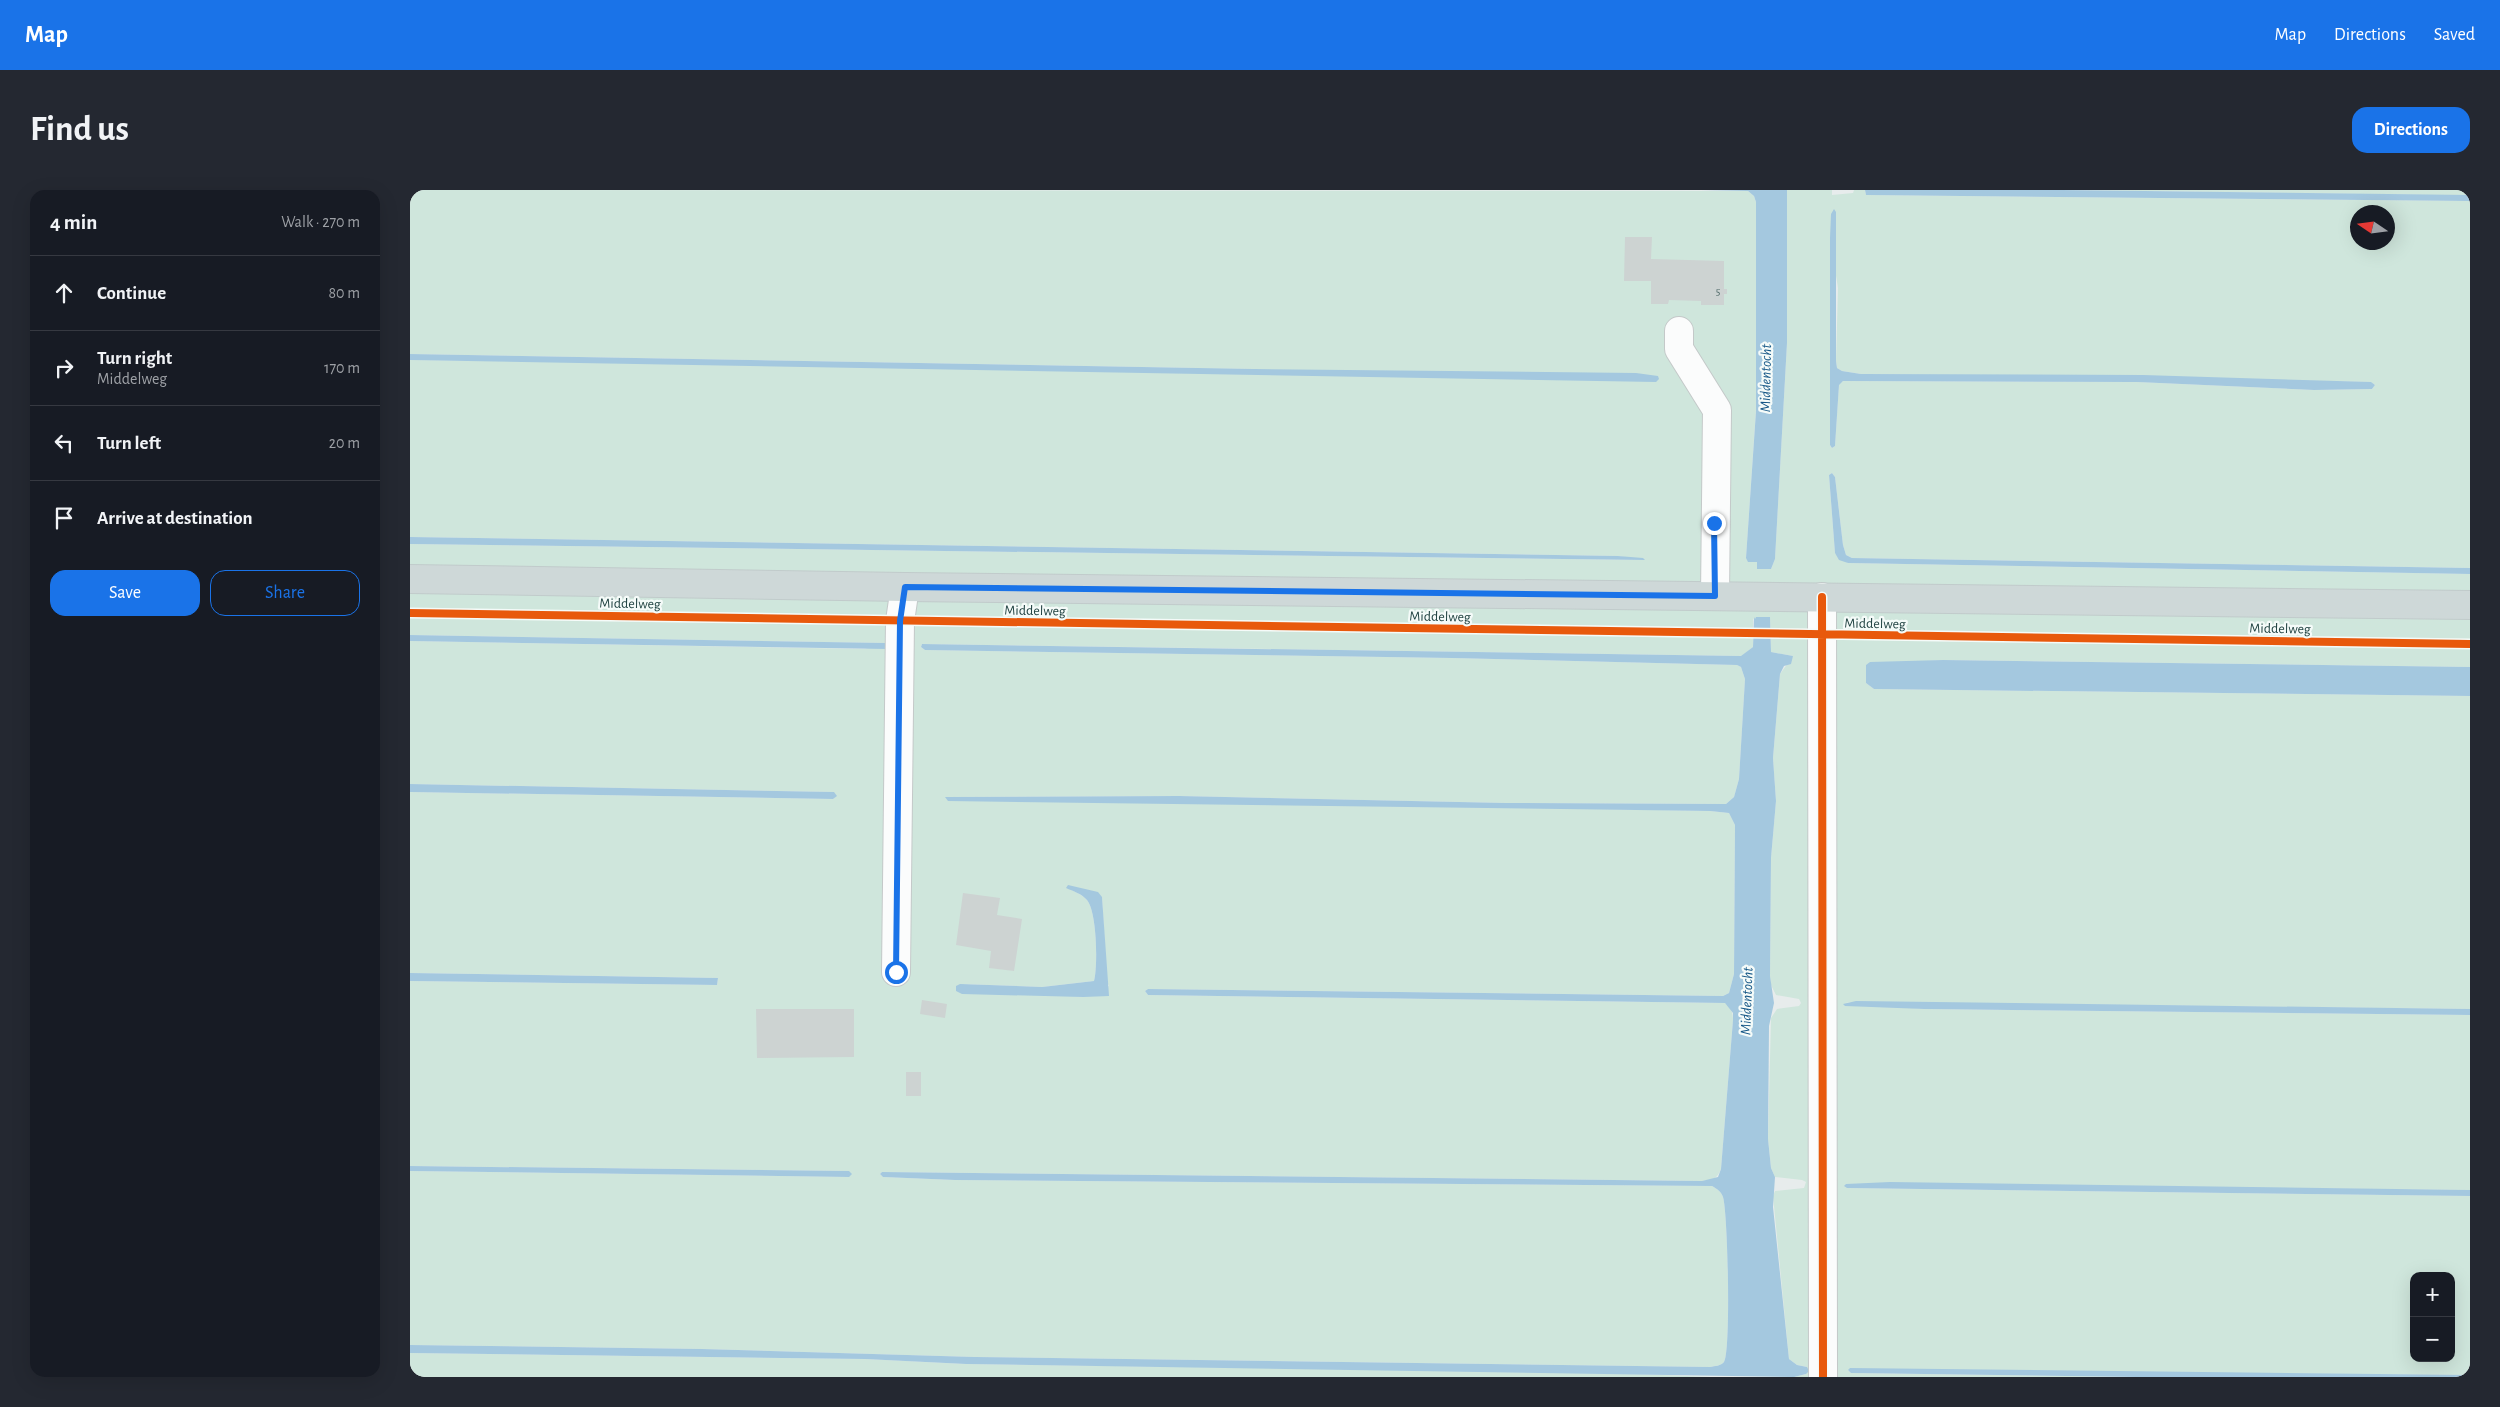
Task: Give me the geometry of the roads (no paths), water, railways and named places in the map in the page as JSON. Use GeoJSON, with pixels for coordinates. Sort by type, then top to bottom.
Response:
{"type":"FeatureCollection","features":[{"type":"Feature","properties":{"kind":"main road","name":"Middelweg"},"geometry":{"type":"LineString","coordinates":[[410,579],[905,587],[2470,605]]}},
{"type":"Feature","properties":{"kind":"street"},"geometry":{"type":"LineString","coordinates":[[1679,331],[1680,349],[1717,410],[1715,596]]}},
{"type":"Feature","properties":{"kind":"street"},"geometry":{"type":"LineString","coordinates":[[896,972],[900,621],[905,587]]}},
{"type":"Feature","properties":{"kind":"street"},"geometry":{"type":"LineString","coordinates":[[1822,598],[1823,1377]]}},
{"type":"Feature","properties":{"kind":"water","name":"Middentocht"},"geometry":{"type":"Polygon","coordinates":[[[1701,190],[1787,190],[1787,343],[1775,559],[1771,569],[1757,569],[1757,562],[1748,562],[1746,558],[1756,411],[1756,202],[1754,196],[1748,191],[1701,190]]]}},
{"type":"Feature","properties":{"kind":"water"},"geometry":{"type":"Polygon","coordinates":[[[1865,190],[2062,190],[2470,195],[2470,201],[1866,195],[1865,190]]]}},
{"type":"Feature","properties":{"kind":"water"},"geometry":{"type":"Polygon","coordinates":[[[1834,209],[1836,212],[1836,361],[1837,368],[1842,371],[1861,374],[2143,375],[2371,382],[2375,385],[2372,389],[2314,390],[2137,382],[1843,381],[1839,385],[1835,446],[1832,448],[1830,445],[1830,238],[1831,214],[1834,209]]]}},
{"type":"Feature","properties":{"kind":"water"},"geometry":{"type":"Polygon","coordinates":[[[410,354],[1254,369],[1636,373],[1658,376],[1659,379],[1656,382],[410,360],[410,354]]]}},
{"type":"Feature","properties":{"kind":"water"},"geometry":{"type":"Polygon","coordinates":[[[1832,473],[1835,477],[1843,545],[1846,555],[1852,558],[2470,568],[2470,574],[1848,563],[1839,560],[1835,553],[1829,475],[1832,473]]]}},
{"type":"Feature","properties":{"kind":"water"},"geometry":{"type":"Polygon","coordinates":[[[410,537],[1618,556],[1643,558],[1645,560],[410,544],[410,537]]]}},
{"type":"Feature","properties":{"kind":"water","name":"Middentocht"},"geometry":{"type":"Polygon","coordinates":[[[1754,617],[1755,619],[1756,617],[1770,617],[1771,652],[1793,656],[1791,664],[1784,666],[1780,674],[1773,758],[1776,801],[1771,858],[1770,976],[1774,1003],[1769,1026],[1768,1139],[1771,1168],[1775,1177],[1773,1207],[1789,1359],[1797,1365],[1807,1367],[1809,1371],[1806,1374],[1794,1377],[966,1364],[865,1359],[410,1353],[410,1345],[702,1349],[975,1357],[1718,1366],[1724,1362],[1726,1353],[1728,1282],[1725,1208],[1723,1197],[1712,1186],[955,1180],[883,1177],[880,1174],[882,1172],[1702,1181],[1718,1177],[1721,1169],[1733,1020],[1733,1013],[1725,1003],[1148,995],[1145,991],[1148,989],[1723,996],[1729,993],[1734,974],[1735,825],[1729,813],[1710,811],[948,801],[945,797],[1179,796],[1506,803],[1726,804],[1734,797],[1739,779],[1745,679],[1741,667],[1737,665],[1452,658],[925,650],[921,647],[922,644],[1741,656],[1753,647],[1754,617]]]}},
{"type":"Feature","properties":{"kind":"water"},"geometry":{"type":"Polygon","coordinates":[[[410,635],[886,643],[888,649],[410,641],[410,635]]]}},
{"type":"Feature","properties":{"kind":"water"},"geometry":{"type":"Polygon","coordinates":[[[1943,660],[2470,667],[2470,696],[1874,689],[1866,683],[1866,665],[1870,662],[1943,660]]]}},
{"type":"Feature","properties":{"kind":"water"},"geometry":{"type":"Polygon","coordinates":[[[410,784],[834,792],[837,796],[833,799],[410,792],[410,784]]]}},
{"type":"Feature","properties":{"kind":"water"},"geometry":{"type":"Polygon","coordinates":[[[1068,885],[1098,892],[1102,897],[1109,996],[962,994],[956,991],[956,986],[960,984],[1042,987],[1094,981],[1096,952],[1093,916],[1087,900],[1080,894],[1066,888],[1068,885]]]}},
{"type":"Feature","properties":{"kind":"water"},"geometry":{"type":"Polygon","coordinates":[[[410,973],[718,978],[717,985],[410,981],[410,973]]]}},
{"type":"Feature","properties":{"kind":"water"},"geometry":{"type":"Polygon","coordinates":[[[1856,1001],[2470,1009],[2470,1015],[1924,1009],[1845,1006],[1843,1004],[1856,1001]]]}},
{"type":"Feature","properties":{"kind":"water"},"geometry":{"type":"Polygon","coordinates":[[[410,1166],[849,1171],[852,1174],[849,1177],[410,1171],[410,1166]]]}},
{"type":"Feature","properties":{"kind":"water"},"geometry":{"type":"Polygon","coordinates":[[[1890,1182],[2470,1190],[2470,1196],[1847,1188],[1844,1186],[1846,1184],[1890,1182]]]}},
{"type":"Feature","properties":{"kind":"water"},"geometry":{"type":"Polygon","coordinates":[[[1850,1368],[2470,1375],[2470,1377],[2136,1377],[1851,1373],[1848,1370],[1850,1368]]]}}]}
